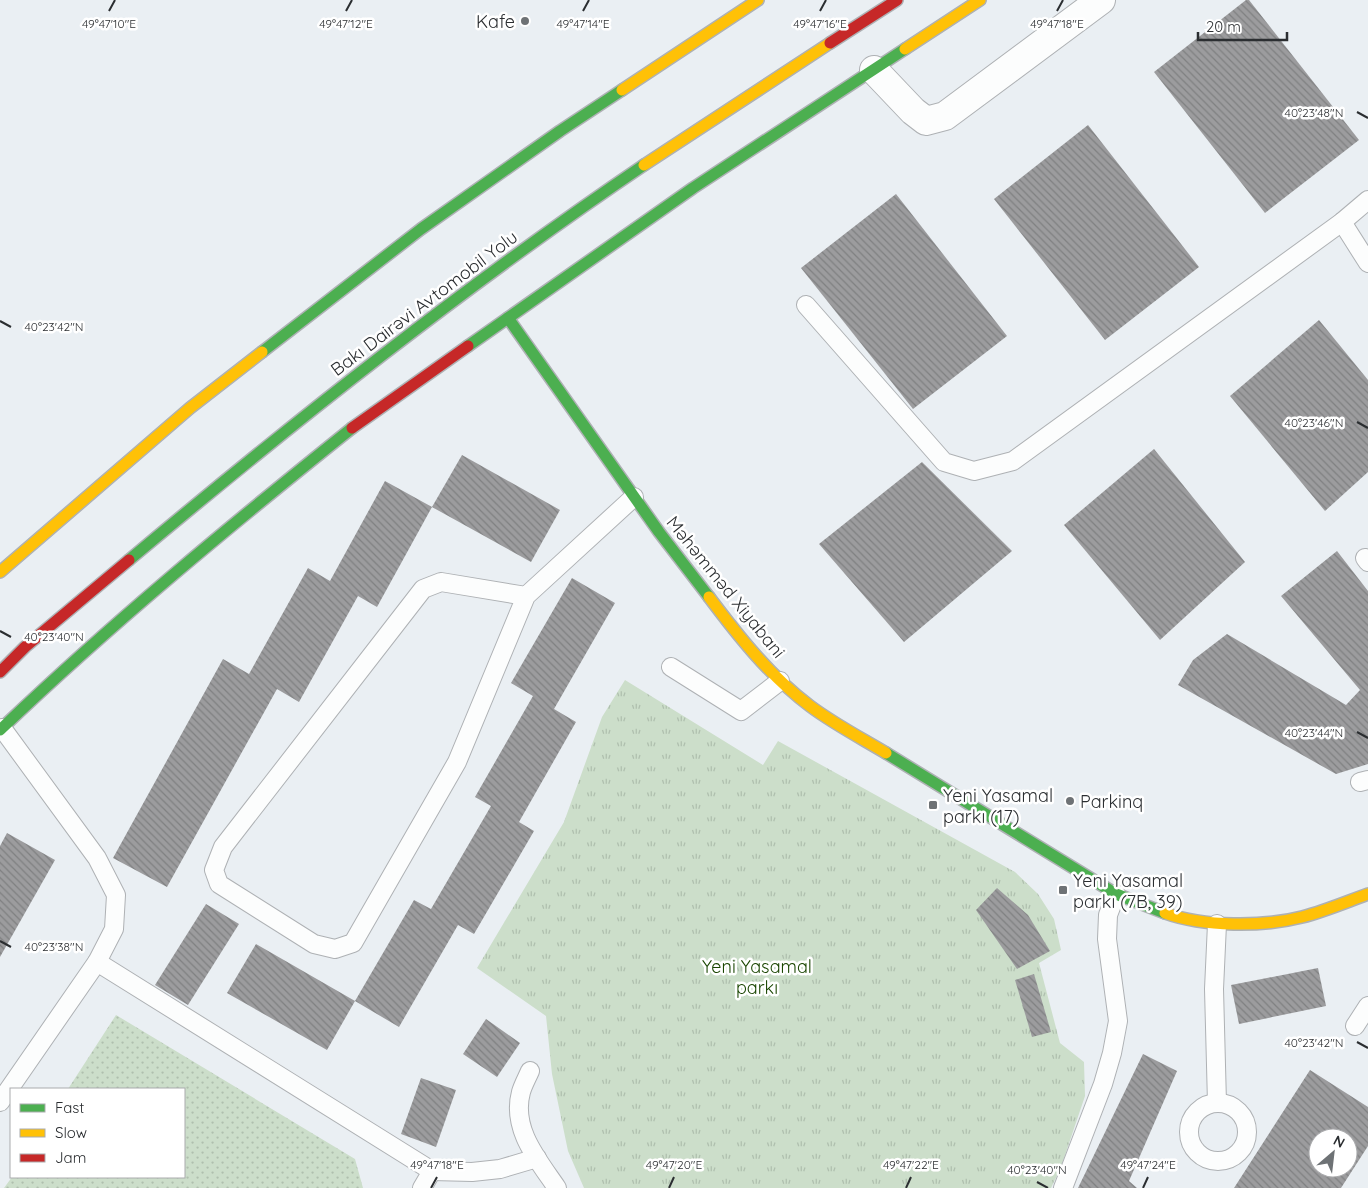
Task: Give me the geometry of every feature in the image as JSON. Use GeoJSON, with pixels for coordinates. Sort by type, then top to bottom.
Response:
{"type":"FeatureCollection","features":[{"type":"Feature","properties":{"kind":"main road"},"geometry":{"type":"LineString","coordinates":[[0,572],[190,408],[421,229],[560,131],[758,0]]}},
{"type":"Feature","properties":{"kind":"main road","name":"Bakı Dairəvi Avtomobil Yolu"},"geometry":{"type":"LineString","coordinates":[[0,672],[25,647],[239,468],[465,292],[620,181],[897,0]]}},
{"type":"Feature","properties":{"kind":"main road"},"geometry":{"type":"LineString","coordinates":[[1,729],[79,656],[166,580],[364,419],[693,188],[980,0]]}},
{"type":"Feature","properties":{"kind":"main road","name":"Məhəmməd Xiyabani"},"geometry":{"type":"LineString","coordinates":[[508,318],[634,497],[748,648],[780,681],[811,707],[1116,894],[1169,914],[1217,924],[1260,923],[1302,917],[1368,894]]}},
{"type":"Feature","properties":{"kind":"street"},"geometry":{"type":"LineString","coordinates":[[874,70],[913,111],[926,121],[945,116],[1101,0]]}},
{"type":"Feature","properties":{"kind":"lane"},"geometry":{"type":"LineString","coordinates":[[806,305],[944,462],[974,471],[1012,461],[1342,222],[1368,200]]}},
{"type":"Feature","properties":{"kind":"lane"},"geometry":{"type":"LineString","coordinates":[[1342,222],[1368,263]]}},
{"type":"Feature","properties":{"kind":"lane"},"geometry":{"type":"LineString","coordinates":[[526,596],[441,582],[423,590],[223,847],[214,870],[219,884],[314,944],[336,949],[353,943],[457,762],[526,596],[634,497]]}},
{"type":"Feature","properties":{"kind":"lane"},"geometry":{"type":"LineString","coordinates":[[671,668],[741,711],[780,681]]}},
{"type":"Feature","properties":{"kind":"lane"},"geometry":{"type":"LineString","coordinates":[[0,1102],[98,962],[114,929],[116,895],[98,858],[1,729]]}},
{"type":"Feature","properties":{"kind":"lane"},"geometry":{"type":"LineString","coordinates":[[1063,1188],[1103,1084],[1112,1053],[1118,1021],[1107,939],[1108,915],[1116,894]]}},
{"type":"Feature","properties":{"kind":"lane"},"geometry":{"type":"LineString","coordinates":[[1216,1103],[1214,989],[1217,924]]}},
{"type":"Feature","properties":{"kind":"lane"},"geometry":{"type":"LineString","coordinates":[[98,962],[432,1171],[472,1172],[500,1169],[537,1158]]}},
{"type":"Feature","properties":{"kind":"lane"},"geometry":{"type":"LineString","coordinates":[[1355,1026],[1368,1006]]}},
{"type":"Feature","properties":{"kind":"lane"},"geometry":{"type":"LineString","coordinates":[[530,1071],[521,1091],[518,1110],[521,1130],[557,1188]]}},
{"type":"Feature","properties":{"kind":"lane"},"geometry":{"type":"LineString","coordinates":[[422,1188],[432,1171]]}},
{"type":"Feature","properties":{"kind":"green space","name":"Yeni Yasamal parkı"},"geometry":{"type":"Polygon","coordinates":[[[625,680],[763,765],[778,741],[1015,872],[1038,894],[1054,919],[1061,950],[1039,963],[1060,1043],[1084,1062],[1085,1096],[1061,1167],[1051,1188],[584,1188],[568,1151],[552,1074],[546,1016],[477,968],[564,822],[602,717],[625,680]]]}},
{"type":"Feature","properties":{"kind":"green space"},"geometry":{"type":"Polygon","coordinates":[[[116,1015],[355,1159],[363,1188],[4,1188],[11,1178],[185,1178],[185,1088],[69,1088],[116,1015]]]}},
{"type":"Feature","properties":{"kind":"building"},"geometry":{"type":"Polygon","coordinates":[[[1246,0],[1249,0],[1359,140],[1265,213],[1154,72],[1246,0]]]}},
{"type":"Feature","properties":{"kind":"building"},"geometry":{"type":"Polygon","coordinates":[[[1088,125],[1199,267],[1105,340],[994,199],[1088,125]]]}},
{"type":"Feature","properties":{"kind":"building"},"geometry":{"type":"Polygon","coordinates":[[[896,194],[1007,336],[913,409],[801,268],[896,194]]]}},
{"type":"Feature","properties":{"kind":"building"},"geometry":{"type":"Polygon","coordinates":[[[1319,320],[1368,380],[1368,472],[1325,511],[1230,396],[1319,320]]]}},
{"type":"Feature","properties":{"kind":"building"},"geometry":{"type":"Polygon","coordinates":[[[1154,449],[1245,562],[1160,640],[1064,525],[1154,449]]]}},
{"type":"Feature","properties":{"kind":"building"},"geometry":{"type":"Polygon","coordinates":[[[462,455],[560,510],[531,562],[432,507],[462,455]]]}},
{"type":"Feature","properties":{"kind":"building"},"geometry":{"type":"Polygon","coordinates":[[[922,462],[1012,551],[904,642],[819,544],[922,462]]]}},
{"type":"Feature","properties":{"kind":"building"},"geometry":{"type":"Polygon","coordinates":[[[385,481],[432,507],[377,607],[358,596],[299,702],[277,689],[167,887],[113,858],[223,659],[249,674],[308,568],[330,581],[385,481]]]}},
{"type":"Feature","properties":{"kind":"building"},"geometry":{"type":"Polygon","coordinates":[[[1337,551],[1368,591],[1368,764],[1336,774],[1178,685],[1193,660],[1227,634],[1346,705],[1360,690],[1281,596],[1337,551]]]}},
{"type":"Feature","properties":{"kind":"building"},"geometry":{"type":"Polygon","coordinates":[[[572,578],[615,603],[554,709],[576,722],[519,822],[534,831],[474,934],[458,925],[399,1027],[355,1001],[414,900],[431,909],[491,806],[475,797],[533,696],[511,683],[572,578]]]}},
{"type":"Feature","properties":{"kind":"building"},"geometry":{"type":"Polygon","coordinates":[[[7,833],[55,860],[0,957],[0,846],[7,833]]]}},
{"type":"Feature","properties":{"kind":"building"},"geometry":{"type":"Polygon","coordinates":[[[997,888],[1028,915],[1050,951],[1017,969],[976,910],[997,888]]]}},
{"type":"Feature","properties":{"kind":"building"},"geometry":{"type":"Polygon","coordinates":[[[206,904],[239,924],[188,1005],[155,985],[206,904]]]}},
{"type":"Feature","properties":{"kind":"building"},"geometry":{"type":"Polygon","coordinates":[[[256,944],[355,1001],[327,1050],[227,993],[256,944]]]}},
{"type":"Feature","properties":{"kind":"building"},"geometry":{"type":"Polygon","coordinates":[[[1318,968],[1326,1006],[1239,1024],[1231,985],[1318,968]]]}},
{"type":"Feature","properties":{"kind":"building"},"geometry":{"type":"Polygon","coordinates":[[[1034,974],[1051,1032],[1032,1037],[1015,980],[1034,974]]]}},
{"type":"Feature","properties":{"kind":"building"},"geometry":{"type":"Polygon","coordinates":[[[486,1019],[520,1043],[497,1077],[463,1054],[486,1019]]]}},
{"type":"Feature","properties":{"kind":"building"},"geometry":{"type":"Polygon","coordinates":[[[1143,1054],[1177,1071],[1129,1181],[1137,1188],[1078,1188],[1143,1054]]]}},
{"type":"Feature","properties":{"kind":"building"},"geometry":{"type":"Polygon","coordinates":[[[1310,1070],[1368,1107],[1368,1146],[1358,1162],[1358,1128],[1308,1128],[1308,1178],[1347,1178],[1341,1188],[1234,1188],[1310,1070]]]}},
{"type":"Feature","properties":{"kind":"building"},"geometry":{"type":"Polygon","coordinates":[[[421,1078],[456,1090],[436,1147],[401,1134],[421,1078]]]}},
{"type":"Feature","properties":{"kind":"traffic: fast"},"geometry":{"type":"LineString","coordinates":[[468,346],[693,188],[905,49]]}},
{"type":"Feature","properties":{"kind":"traffic: fast"},"geometry":{"type":"LineString","coordinates":[[262,352],[421,229],[560,131],[622,90]]}},
{"type":"Feature","properties":{"kind":"traffic: fast"},"geometry":{"type":"LineString","coordinates":[[129,560],[254,457],[382,356],[511,258],[644,165]]}},
{"type":"Feature","properties":{"kind":"traffic: fast"},"geometry":{"type":"LineString","coordinates":[[508,318],[659,532],[709,597]]}},
{"type":"Feature","properties":{"kind":"traffic: fast"},"geometry":{"type":"LineString","coordinates":[[0,730],[85,651],[173,575],[352,428]]}},
{"type":"Feature","properties":{"kind":"traffic: fast"},"geometry":{"type":"LineString","coordinates":[[886,753],[1116,894],[1165,913]]}},
{"type":"Feature","properties":{"kind":"traffic: slow"},"geometry":{"type":"LineString","coordinates":[[622,90],[758,0]]}},
{"type":"Feature","properties":{"kind":"traffic: slow"},"geometry":{"type":"LineString","coordinates":[[905,49],[980,0]]}},
{"type":"Feature","properties":{"kind":"traffic: slow"},"geometry":{"type":"LineString","coordinates":[[644,165],[830,43]]}},
{"type":"Feature","properties":{"kind":"traffic: slow"},"geometry":{"type":"LineString","coordinates":[[0,572],[190,408],[262,352]]}},
{"type":"Feature","properties":{"kind":"traffic: slow"},"geometry":{"type":"LineString","coordinates":[[709,597],[768,669],[795,694],[828,719],[886,753]]}},
{"type":"Feature","properties":{"kind":"traffic: slow"},"geometry":{"type":"LineString","coordinates":[[1165,913],[1180,918],[1215,923],[1270,923],[1311,915],[1368,894]]}},
{"type":"Feature","properties":{"kind":"traffic: jam"},"geometry":{"type":"LineString","coordinates":[[830,43],[897,0]]}},
{"type":"Feature","properties":{"kind":"traffic: jam"},"geometry":{"type":"LineString","coordinates":[[352,428],[468,346]]}},
{"type":"Feature","properties":{"kind":"traffic: jam"},"geometry":{"type":"LineString","coordinates":[[0,672],[25,647],[129,560]]}},
{"type":"Feature","properties":{"kind":"place","name":"Kafe"},"geometry":{"type":"Point","coordinates":[525,21]}},
{"type":"Feature","properties":{"kind":"place","name":"Parkinq"},"geometry":{"type":"Point","coordinates":[1070,801]}},
{"type":"Feature","properties":{"kind":"place","name":"Yeni Yasamal parkı (17)"},"geometry":{"type":"Point","coordinates":[933,805]}},
{"type":"Feature","properties":{"kind":"place","name":"Yeni Yasamal parkı (7B, 39)"},"geometry":{"type":"Point","coordinates":[1063,890]}}]}
